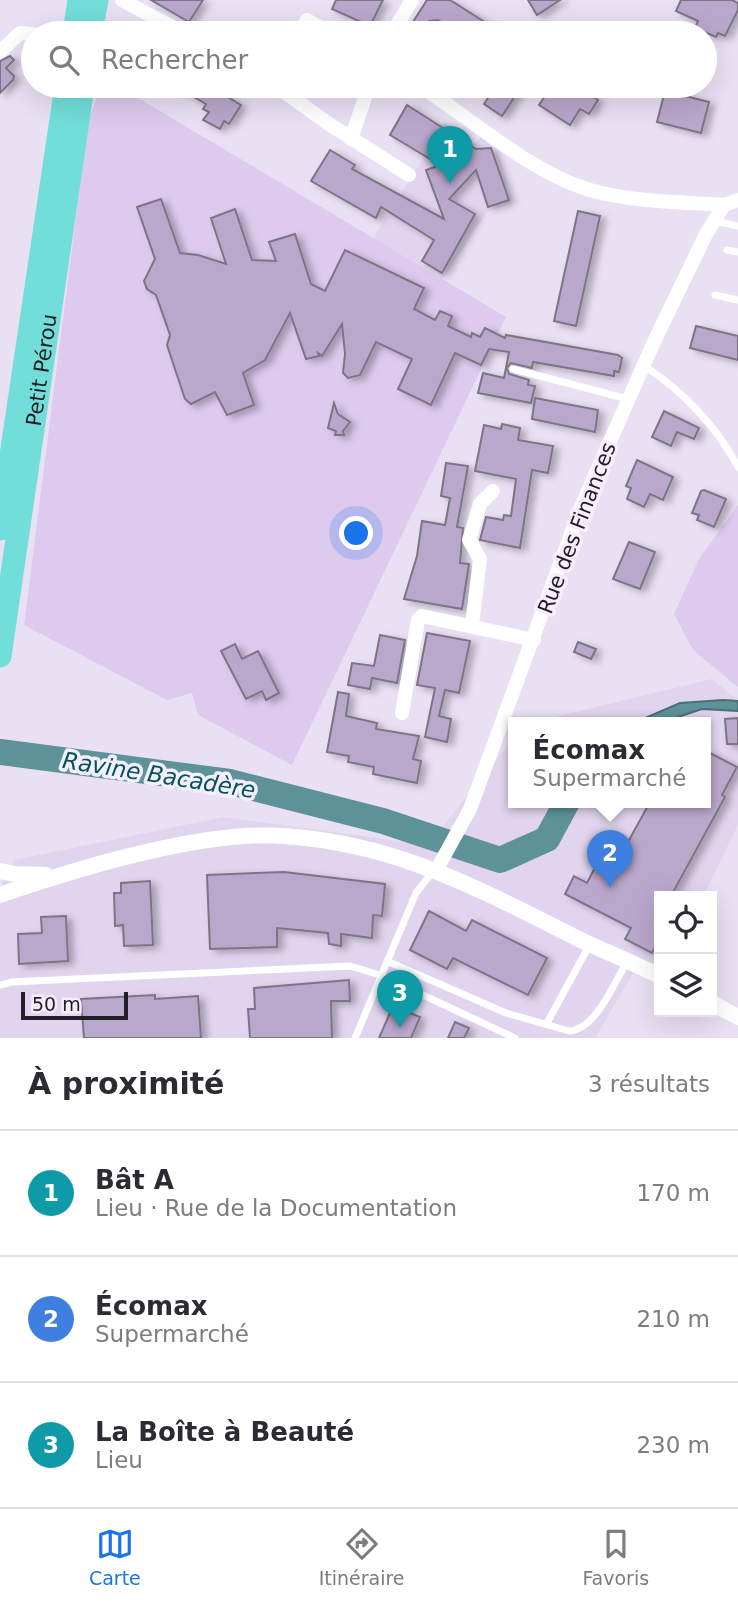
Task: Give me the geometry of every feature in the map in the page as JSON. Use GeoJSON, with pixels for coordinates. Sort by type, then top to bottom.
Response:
{"type":"FeatureCollection","features":[{"type":"Feature","properties":{"kind":"highway"},"geometry":{"type":"LineString","coordinates":[[76,21],[79,0]]}},
{"type":"Feature","properties":{"kind":"highway"},"geometry":{"type":"LineString","coordinates":[[93,21],[97,0]]}},
{"type":"Feature","properties":{"kind":"highway","name":"Petit Pérou"},"geometry":{"type":"LineString","coordinates":[[0,529],[64,98]]}},
{"type":"Feature","properties":{"kind":"highway","name":"Petit Pérou"},"geometry":{"type":"LineString","coordinates":[[1,648],[81,98]]}},
{"type":"Feature","properties":{"kind":"street"},"geometry":{"type":"LineString","coordinates":[[122,0],[161,21]]}},
{"type":"Feature","properties":{"kind":"street"},"geometry":{"type":"LineString","coordinates":[[399,21],[412,0]]}},
{"type":"Feature","properties":{"kind":"street"},"geometry":{"type":"LineString","coordinates":[[0,52],[21,33]]}},
{"type":"Feature","properties":{"kind":"street"},"geometry":{"type":"LineString","coordinates":[[293,98],[409,176]]}},
{"type":"Feature","properties":{"kind":"street"},"geometry":{"type":"LineString","coordinates":[[351,139],[365,98]]}},
{"type":"Feature","properties":{"kind":"street"},"geometry":{"type":"LineString","coordinates":[[438,98],[534,163],[575,184],[608,194],[731,203]]}},
{"type":"Feature","properties":{"kind":"street","name":"Rue des Finances"},"geometry":{"type":"LineString","coordinates":[[437,869],[458,835],[534,640],[581,508],[643,366],[714,221],[731,203]]}},
{"type":"Feature","properties":{"kind":"street"},"geometry":{"type":"LineString","coordinates":[[472,625],[480,559],[470,540],[480,504],[493,491]]}},
{"type":"Feature","properties":{"kind":"street"},"geometry":{"type":"LineString","coordinates":[[402,713],[419,617],[424,615],[534,640]]}},
{"type":"Feature","properties":{"kind":"street"},"geometry":{"type":"LineString","coordinates":[[0,895],[65,874],[210,839],[282,835],[380,851],[437,869],[654,973]]}},
{"type":"Feature","properties":{"kind":"street"},"geometry":{"type":"LineString","coordinates":[[0,870],[27,876],[65,874]]}},
{"type":"Feature","properties":{"kind":"street"},"geometry":{"type":"LineString","coordinates":[[717,1006],[738,1017]]}},
{"type":"Feature","properties":{"kind":"lane"},"geometry":{"type":"LineString","coordinates":[[714,221],[738,226]]}},
{"type":"Feature","properties":{"kind":"lane"},"geometry":{"type":"LineString","coordinates":[[727,250],[738,252]]}},
{"type":"Feature","properties":{"kind":"lane"},"geometry":{"type":"LineString","coordinates":[[715,295],[738,300]]}},
{"type":"Feature","properties":{"kind":"lane"},"geometry":{"type":"LineString","coordinates":[[643,366],[666,380],[697,412],[738,467]]}},
{"type":"Feature","properties":{"kind":"lane"},"geometry":{"type":"LineString","coordinates":[[513,369],[629,399]]}},
{"type":"Feature","properties":{"kind":"lane"},"geometry":{"type":"LineString","coordinates":[[355,1038],[418,888],[437,869]]}},
{"type":"Feature","properties":{"kind":"lane"},"geometry":{"type":"LineString","coordinates":[[547,1023],[590,944]]}},
{"type":"Feature","properties":{"kind":"lane"},"geometry":{"type":"LineString","coordinates":[[387,961],[506,1013],[569,1031],[584,1026],[628,960]]}},
{"type":"Feature","properties":{"kind":"lane"},"geometry":{"type":"LineString","coordinates":[[0,985],[322,965],[351,966],[380,975],[515,1038]]}},
{"type":"Feature","properties":{"kind":"shaded area"},"geometry":{"type":"Polygon","coordinates":[[[96,98],[138,98],[506,317],[292,765],[198,715],[192,693],[167,700],[24,625],[88,123],[96,98]]]}},
{"type":"Feature","properties":{"kind":"shaded area"},"geometry":{"type":"Polygon","coordinates":[[[445,123],[475,144],[481,137],[498,152],[513,202],[487,212],[443,279],[373,238],[445,123]]]}},
{"type":"Feature","properties":{"kind":"shaded area"},"geometry":{"type":"Polygon","coordinates":[[[738,505],[738,687],[693,650],[674,614],[699,559],[738,505]]]}},
{"type":"Feature","properties":{"kind":"shaded area"},"geometry":{"type":"Polygon","coordinates":[[[712,679],[738,701],[738,825],[705,891],[654,891],[654,966],[633,973],[595,1038],[0,1038],[0,889],[14,860],[224,817],[428,845],[508,745],[508,808],[711,808],[711,717],[555,717],[712,679]]]}},
{"type":"Feature","properties":{"kind":"shaded area"},"geometry":{"type":"Polygon","coordinates":[[[738,701],[738,711],[702,709],[678,717],[648,717],[680,703],[738,701]]]}},
{"type":"Feature","properties":{"kind":"building"},"geometry":{"type":"Polygon","coordinates":[[[151,0],[203,0],[187,21],[151,0]]]}},
{"type":"Feature","properties":{"kind":"building"},"geometry":{"type":"Polygon","coordinates":[[[336,0],[383,0],[372,21],[359,21],[332,9],[336,0]]]}},
{"type":"Feature","properties":{"kind":"building"},"geometry":{"type":"Polygon","coordinates":[[[427,0],[450,0],[483,21],[438,20],[414,21],[427,0]]]}},
{"type":"Feature","properties":{"kind":"building"},"geometry":{"type":"Polygon","coordinates":[[[528,0],[560,0],[537,15],[528,0]]]}},
{"type":"Feature","properties":{"kind":"building"},"geometry":{"type":"Polygon","coordinates":[[[681,0],[732,0],[738,3],[738,10],[725,36],[718,33],[717,35],[717,21],[698,21],[676,11],[681,0]]]}},
{"type":"Feature","properties":{"kind":"building"},"geometry":{"type":"Polygon","coordinates":[[[10,56],[14,60],[6,68],[14,76],[13,80],[0,93],[0,61],[10,56]]]}},
{"type":"Feature","properties":{"kind":"building"},"geometry":{"type":"Polygon","coordinates":[[[196,98],[229,98],[241,105],[229,124],[224,121],[220,129],[203,120],[209,112],[203,109],[206,104],[196,98]]]}},
{"type":"Feature","properties":{"kind":"building"},"geometry":{"type":"Polygon","coordinates":[[[488,98],[514,98],[502,116],[484,104],[488,98]]]}},
{"type":"Feature","properties":{"kind":"building"},"geometry":{"type":"Polygon","coordinates":[[[544,98],[598,100],[589,114],[580,109],[570,125],[539,105],[544,98]]]}},
{"type":"Feature","properties":{"kind":"building"},"geometry":{"type":"Polygon","coordinates":[[[663,98],[693,98],[709,102],[701,133],[657,122],[663,98]]]}},
{"type":"Feature","properties":{"kind":"building"},"geometry":{"type":"Polygon","coordinates":[[[407,105],[476,149],[491,148],[509,200],[488,207],[476,170],[449,199],[475,214],[442,273],[422,261],[434,240],[381,207],[376,218],[311,181],[330,150],[355,165],[352,169],[444,219],[426,170],[440,165],[390,135],[407,105]]]}},
{"type":"Feature","properties":{"kind":"building"},"geometry":{"type":"Polygon","coordinates":[[[161,199],[180,253],[198,255],[226,264],[211,218],[235,209],[252,260],[276,261],[269,242],[295,234],[311,284],[325,291],[345,250],[424,288],[414,309],[435,320],[440,311],[452,316],[448,326],[471,337],[472,333],[480,337],[485,328],[505,338],[506,335],[618,355],[622,358],[619,372],[614,371],[614,376],[533,362],[532,368],[511,363],[507,368],[509,374],[529,380],[528,385],[535,386],[531,403],[478,393],[483,373],[504,378],[509,352],[489,349],[481,365],[455,353],[431,405],[398,389],[412,359],[376,342],[360,375],[348,378],[343,373],[345,354],[342,324],[322,356],[318,353],[319,356],[306,359],[290,313],[265,360],[243,373],[254,405],[227,415],[215,392],[191,404],[185,399],[167,345],[170,335],[156,295],[147,289],[144,281],[155,259],[137,207],[161,199]]]}},
{"type":"Feature","properties":{"kind":"building"},"geometry":{"type":"Polygon","coordinates":[[[578,211],[600,216],[576,326],[554,321],[578,211]]]}},
{"type":"Feature","properties":{"kind":"building"},"geometry":{"type":"Polygon","coordinates":[[[696,326],[738,336],[738,360],[690,348],[696,326]]]}},
{"type":"Feature","properties":{"kind":"building"},"geometry":{"type":"Polygon","coordinates":[[[535,398],[598,410],[595,432],[532,419],[535,398]]]}},
{"type":"Feature","properties":{"kind":"building"},"geometry":{"type":"Polygon","coordinates":[[[334,403],[338,414],[350,422],[343,431],[344,435],[335,435],[336,431],[328,428],[334,403]]]}},
{"type":"Feature","properties":{"kind":"building"},"geometry":{"type":"Polygon","coordinates":[[[664,411],[699,428],[694,439],[677,432],[671,446],[652,437],[664,411]]]}},
{"type":"Feature","properties":{"kind":"building"},"geometry":{"type":"Polygon","coordinates":[[[502,424],[520,428],[518,440],[553,446],[548,473],[532,470],[520,548],[480,540],[486,517],[503,520],[504,515],[511,516],[516,479],[475,471],[484,425],[501,429],[502,424]]]}},
{"type":"Feature","properties":{"kind":"building"},"geometry":{"type":"Polygon","coordinates":[[[637,460],[673,477],[663,500],[650,494],[644,507],[627,499],[631,488],[626,486],[637,460]]]}},
{"type":"Feature","properties":{"kind":"building"},"geometry":{"type":"Polygon","coordinates":[[[446,463],[468,466],[457,527],[463,528],[460,563],[469,564],[462,609],[404,599],[417,556],[422,521],[445,525],[450,498],[441,496],[446,463]]]}},
{"type":"Feature","properties":{"kind":"building"},"geometry":{"type":"Polygon","coordinates":[[[701,491],[726,499],[714,527],[697,520],[699,515],[692,513],[701,491]]]}},
{"type":"Feature","properties":{"kind":"building"},"geometry":{"type":"Polygon","coordinates":[[[629,542],[655,552],[640,589],[613,579],[629,542]]]}},
{"type":"Feature","properties":{"kind":"building"},"geometry":{"type":"Polygon","coordinates":[[[427,633],[470,641],[459,693],[445,690],[439,716],[451,719],[447,742],[425,737],[435,688],[417,685],[427,633]]]}},
{"type":"Feature","properties":{"kind":"building"},"geometry":{"type":"Polygon","coordinates":[[[380,635],[405,640],[397,683],[372,678],[370,689],[348,685],[352,663],[374,666],[380,635]]]}},
{"type":"Feature","properties":{"kind":"building"},"geometry":{"type":"Polygon","coordinates":[[[578,642],[596,649],[591,659],[574,652],[578,642]]]}},
{"type":"Feature","properties":{"kind":"building"},"geometry":{"type":"Polygon","coordinates":[[[235,644],[242,659],[258,651],[279,693],[266,700],[262,691],[246,699],[221,651],[235,644]]]}},
{"type":"Feature","properties":{"kind":"building"},"geometry":{"type":"Polygon","coordinates":[[[338,692],[349,694],[346,716],[377,723],[376,729],[419,736],[413,759],[421,761],[417,783],[373,774],[374,767],[348,762],[349,756],[327,752],[338,692]]]}},
{"type":"Feature","properties":{"kind":"building"},"geometry":{"type":"Polygon","coordinates":[[[738,718],[738,744],[727,744],[725,719],[738,718]]]}},
{"type":"Feature","properties":{"kind":"building"},"geometry":{"type":"Polygon","coordinates":[[[711,754],[737,767],[722,795],[725,797],[674,891],[654,891],[652,953],[625,939],[631,928],[565,894],[574,876],[587,883],[602,854],[617,862],[647,808],[711,808],[711,754]]]}},
{"type":"Feature","properties":{"kind":"building"},"geometry":{"type":"Polygon","coordinates":[[[284,872],[385,884],[382,916],[373,915],[372,938],[341,934],[341,946],[329,944],[328,933],[277,928],[277,947],[210,949],[207,875],[284,872]]]}},
{"type":"Feature","properties":{"kind":"building"},"geometry":{"type":"Polygon","coordinates":[[[150,881],[153,945],[124,946],[123,925],[115,926],[114,893],[121,893],[121,883],[150,881]]]}},
{"type":"Feature","properties":{"kind":"building"},"geometry":{"type":"Polygon","coordinates":[[[429,911],[466,931],[472,920],[547,958],[528,995],[453,958],[447,969],[410,950],[429,911]]]}},
{"type":"Feature","properties":{"kind":"building"},"geometry":{"type":"Polygon","coordinates":[[[66,916],[68,961],[19,964],[18,934],[42,933],[41,917],[66,916]]]}},
{"type":"Feature","properties":{"kind":"building"},"geometry":{"type":"Polygon","coordinates":[[[349,980],[350,1001],[331,1001],[332,1038],[250,1038],[248,1009],[255,1009],[254,988],[349,980]]]}},
{"type":"Feature","properties":{"kind":"building"},"geometry":{"type":"Polygon","coordinates":[[[155,995],[155,999],[198,996],[201,1038],[84,1038],[81,999],[155,995]]]}},
{"type":"Feature","properties":{"kind":"building"},"geometry":{"type":"Polygon","coordinates":[[[393,1006],[420,1017],[411,1038],[379,1038],[393,1006]]]}},
{"type":"Feature","properties":{"kind":"building"},"geometry":{"type":"Polygon","coordinates":[[[455,1022],[469,1028],[464,1038],[448,1038],[455,1022]]]}},
{"type":"Feature","properties":{"kind":"waterway","name":"Ravine Bacadère"},"geometry":{"type":"LineString","coordinates":[[0,752],[230,782],[383,821],[500,860],[547,839],[564,808]]}},
{"type":"Feature","properties":{"kind":"place","name":"Bât A"},"geometry":{"type":"Point","coordinates":[450,184]}},
{"type":"Feature","properties":{"kind":"place","name":"Écomax"},"geometry":{"type":"Point","coordinates":[610,888]}},
{"type":"Feature","properties":{"kind":"place","name":"La Boîte à Beauté"},"geometry":{"type":"Point","coordinates":[400,1028]}}]}
